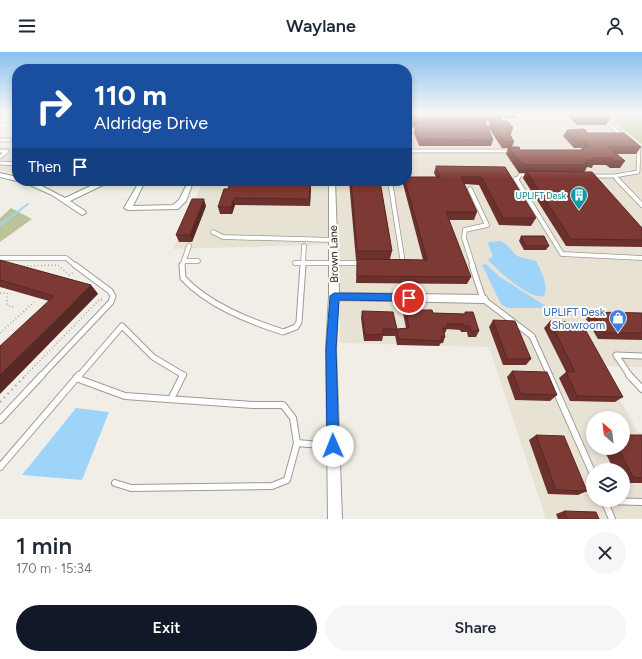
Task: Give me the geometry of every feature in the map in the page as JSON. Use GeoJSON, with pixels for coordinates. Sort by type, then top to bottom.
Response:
{"type":"FeatureCollection","features":[{"type":"Feature","properties":{"kind":"street"},"geometry":{"type":"LineString","coordinates":[[0,175],[12,178]]}},
{"type":"Feature","properties":{"kind":"street"},"geometry":{"type":"LineString","coordinates":[[40,186],[66,200],[82,213]]}},
{"type":"Feature","properties":{"kind":"street"},"geometry":{"type":"LineString","coordinates":[[66,200],[96,186]]}},
{"type":"Feature","properties":{"kind":"street"},"geometry":{"type":"LineString","coordinates":[[141,186],[128,208],[175,207],[182,201],[189,186]]}},
{"type":"Feature","properties":{"kind":"street","name":"Brown Lane"},"geometry":{"type":"LineString","coordinates":[[332,186],[334,296],[331,349],[335,519]]}},
{"type":"Feature","properties":{"kind":"street"},"geometry":{"type":"LineString","coordinates":[[334,296],[483,299]]}},
{"type":"Feature","properties":{"kind":"lane"},"geometry":{"type":"LineString","coordinates":[[0,140],[10,140]]}},
{"type":"Feature","properties":{"kind":"lane"},"geometry":{"type":"LineString","coordinates":[[583,176],[614,176],[638,172],[640,166],[639,149],[630,142]]}},
{"type":"Feature","properties":{"kind":"lane"},"geometry":{"type":"LineString","coordinates":[[0,150],[7,151],[0,157]]}},
{"type":"Feature","properties":{"kind":"lane"},"geometry":{"type":"LineString","coordinates":[[412,151],[519,151]]}},
{"type":"Feature","properties":{"kind":"lane"},"geometry":{"type":"LineString","coordinates":[[0,163],[12,164]]}},
{"type":"Feature","properties":{"kind":"lane"},"geometry":{"type":"LineString","coordinates":[[538,175],[520,175],[516,179],[562,254],[642,258]]}},
{"type":"Feature","properties":{"kind":"lane"},"geometry":{"type":"LineString","coordinates":[[614,176],[642,205]]}},
{"type":"Feature","properties":{"kind":"lane"},"geometry":{"type":"LineString","coordinates":[[391,186],[404,263],[396,263]]}},
{"type":"Feature","properties":{"kind":"lane"},"geometry":{"type":"LineString","coordinates":[[470,189],[487,225],[465,230],[464,238],[483,299],[532,336],[588,463]]}},
{"type":"Feature","properties":{"kind":"lane"},"geometry":{"type":"LineString","coordinates":[[213,232],[223,237],[333,240]]}},
{"type":"Feature","properties":{"kind":"lane"},"geometry":{"type":"LineString","coordinates":[[189,246],[182,270],[183,278],[194,288],[245,318],[283,332],[296,327],[299,322],[304,246]]}},
{"type":"Feature","properties":{"kind":"lane"},"geometry":{"type":"LineString","coordinates":[[0,258],[66,258],[110,291],[113,296],[111,302],[0,420]]}},
{"type":"Feature","properties":{"kind":"lane"},"geometry":{"type":"LineString","coordinates":[[184,261],[198,261]]}},
{"type":"Feature","properties":{"kind":"lane"},"geometry":{"type":"LineString","coordinates":[[295,263],[365,263]]}},
{"type":"Feature","properties":{"kind":"lane"},"geometry":{"type":"LineString","coordinates":[[0,467],[122,326],[153,357],[183,375],[171,399]]}},
{"type":"Feature","properties":{"kind":"lane"},"geometry":{"type":"LineString","coordinates":[[642,356],[616,355],[624,371],[642,389]]}},
{"type":"Feature","properties":{"kind":"lane"},"geometry":{"type":"LineString","coordinates":[[76,378],[125,396],[253,405],[283,405],[293,418],[298,443],[286,480],[272,486],[131,488],[115,483]]}},
{"type":"Feature","properties":{"kind":"lane"},"geometry":{"type":"LineString","coordinates":[[298,443],[333,446]]}},
{"type":"Feature","properties":{"kind":"lane"},"geometry":{"type":"LineString","coordinates":[[630,502],[642,502]]}},
{"type":"Feature","properties":{"kind":"lane"},"geometry":{"type":"LineString","coordinates":[[607,507],[612,519]]}},
{"type":"Feature","properties":{"kind":"path"},"geometry":{"type":"LineString","coordinates":[[14,266],[58,265],[69,275],[76,271]]}},
{"type":"Feature","properties":{"kind":"path"},"geometry":{"type":"LineString","coordinates":[[0,293],[7,293],[7,305],[13,307]]}},
{"type":"Feature","properties":{"kind":"path"},"geometry":{"type":"LineString","coordinates":[[0,402],[100,299],[105,300],[107,298]]}},
{"type":"Feature","properties":{"kind":"path"},"geometry":{"type":"LineString","coordinates":[[0,332],[34,302]]}},
{"type":"Feature","properties":{"kind":"shaded area"},"geometry":{"type":"Polygon","coordinates":[[[412,136],[632,136],[642,144],[642,367],[602,366],[627,411],[586,411],[586,455],[630,455],[630,417],[638,432],[642,433],[642,519],[546,519],[489,347],[340,343],[337,244],[173,249],[201,186],[412,186],[412,136]]]}},
{"type":"Feature","properties":{"kind":"shaded area"},"geometry":{"type":"Polygon","coordinates":[[[0,147],[12,147],[12,173],[0,170],[0,147]]]}},
{"type":"Feature","properties":{"kind":"green space"},"geometry":{"type":"Polygon","coordinates":[[[632,136],[642,136],[642,144],[632,136]]]}},
{"type":"Feature","properties":{"kind":"green space"},"geometry":{"type":"Polygon","coordinates":[[[11,208],[32,219],[0,242],[0,218],[11,208]]]}},
{"type":"Feature","properties":{"kind":"water"},"geometry":{"type":"Polygon","coordinates":[[[500,241],[506,244],[517,256],[536,261],[545,283],[546,288],[544,296],[531,294],[514,284],[488,260],[493,256],[488,244],[489,242],[500,241]]]}},
{"type":"Feature","properties":{"kind":"water"},"geometry":{"type":"Polygon","coordinates":[[[486,264],[500,277],[549,308],[507,308],[501,304],[482,265],[486,264]]]}},
{"type":"Feature","properties":{"kind":"water"},"geometry":{"type":"Polygon","coordinates":[[[76,408],[109,412],[82,480],[22,475],[76,408]]]}},
{"type":"Feature","properties":{"kind":"building"},"geometry":{"type":"Polygon","coordinates":[[[419,136],[491,136],[493,140],[420,139],[419,136]]]}},
{"type":"Feature","properties":{"kind":"building"},"geometry":{"type":"Polygon","coordinates":[[[500,136],[510,136],[514,142],[504,142],[500,136]]]}},
{"type":"Feature","properties":{"kind":"building"},"geometry":{"type":"Polygon","coordinates":[[[573,136],[627,136],[641,147],[608,147],[625,161],[614,161],[611,158],[593,158],[596,160],[586,160],[589,163],[585,163],[587,165],[523,165],[508,147],[519,147],[520,150],[584,150],[582,148],[589,146],[589,142],[578,141],[573,136]]]}},
{"type":"Feature","properties":{"kind":"building"},"geometry":{"type":"Polygon","coordinates":[[[436,166],[505,167],[536,218],[503,218],[481,177],[461,177],[477,212],[446,212],[471,277],[357,276],[357,259],[427,260],[406,186],[412,186],[412,177],[440,177],[436,166]]]}},
{"type":"Feature","properties":{"kind":"building","name":"UPLIFT Desk"},"geometry":{"type":"Polygon","coordinates":[[[526,171],[592,172],[642,228],[642,240],[571,239],[526,171]]]}},
{"type":"Feature","properties":{"kind":"building"},"geometry":{"type":"Polygon","coordinates":[[[229,186],[310,186],[309,199],[234,198],[231,207],[218,207],[224,189],[228,189],[229,186]]]}},
{"type":"Feature","properties":{"kind":"building"},"geometry":{"type":"Polygon","coordinates":[[[351,186],[381,186],[392,251],[357,251],[351,186]]]}},
{"type":"Feature","properties":{"kind":"building"},"geometry":{"type":"Polygon","coordinates":[[[192,199],[204,199],[190,235],[176,235],[192,199]]]}},
{"type":"Feature","properties":{"kind":"building"},"geometry":{"type":"Polygon","coordinates":[[[521,236],[544,236],[549,246],[526,246],[521,236]]]}},
{"type":"Feature","properties":{"kind":"building"},"geometry":{"type":"Polygon","coordinates":[[[0,260],[91,285],[0,375],[0,346],[54,296],[0,280],[0,260]]]}},
{"type":"Feature","properties":{"kind":"building"},"geometry":{"type":"Polygon","coordinates":[[[405,307],[415,307],[415,310],[432,310],[433,313],[466,314],[465,312],[473,312],[479,331],[471,331],[470,326],[464,326],[463,324],[447,324],[448,328],[443,328],[445,337],[441,337],[442,341],[398,339],[397,329],[409,328],[405,307]]]}},
{"type":"Feature","properties":{"kind":"building"},"geometry":{"type":"Polygon","coordinates":[[[362,311],[393,312],[397,329],[383,329],[384,334],[365,335],[362,311]]]}},
{"type":"Feature","properties":{"kind":"building"},"geometry":{"type":"Polygon","coordinates":[[[592,312],[642,313],[642,333],[605,333],[592,312]]]}},
{"type":"Feature","properties":{"kind":"building"},"geometry":{"type":"Polygon","coordinates":[[[493,320],[515,321],[531,359],[507,359],[493,320]]]}},
{"type":"Feature","properties":{"kind":"building"},"geometry":{"type":"Polygon","coordinates":[[[550,321],[581,322],[623,397],[577,396],[566,372],[575,372],[550,321]]]}},
{"type":"Feature","properties":{"kind":"building"},"geometry":{"type":"Polygon","coordinates":[[[512,371],[547,372],[557,395],[521,394],[512,371]]]}},
{"type":"Feature","properties":{"kind":"building"},"geometry":{"type":"Polygon","coordinates":[[[536,435],[564,436],[586,489],[586,491],[556,490],[536,435]]]}},
{"type":"Feature","properties":{"kind":"building"},"geometry":{"type":"Polygon","coordinates":[[[630,435],[642,435],[642,478],[633,477],[630,471],[630,463],[626,463],[622,455],[630,455],[630,435]]]}},
{"type":"Feature","properties":{"kind":"building"},"geometry":{"type":"Polygon","coordinates":[[[564,511],[596,512],[599,519],[567,519],[564,511]]]}},
{"type":"Feature","properties":{"kind":"waterway"},"geometry":{"type":"LineString","coordinates":[[0,225],[28,204]]}},
{"type":"Feature","properties":{"kind":"place","name":"UPLIFT Desk"},"geometry":{"type":"Point","coordinates":[579,210]}},
{"type":"Feature","properties":{"kind":"place","name":"UPLIFT Desk Showroom"},"geometry":{"type":"Point","coordinates":[618,333]}},
{"type":"Feature","properties":{"kind":"route"},"geometry":{"type":"LineString","coordinates":[[333,446],[331,349],[334,296],[409,298]]}}]}
